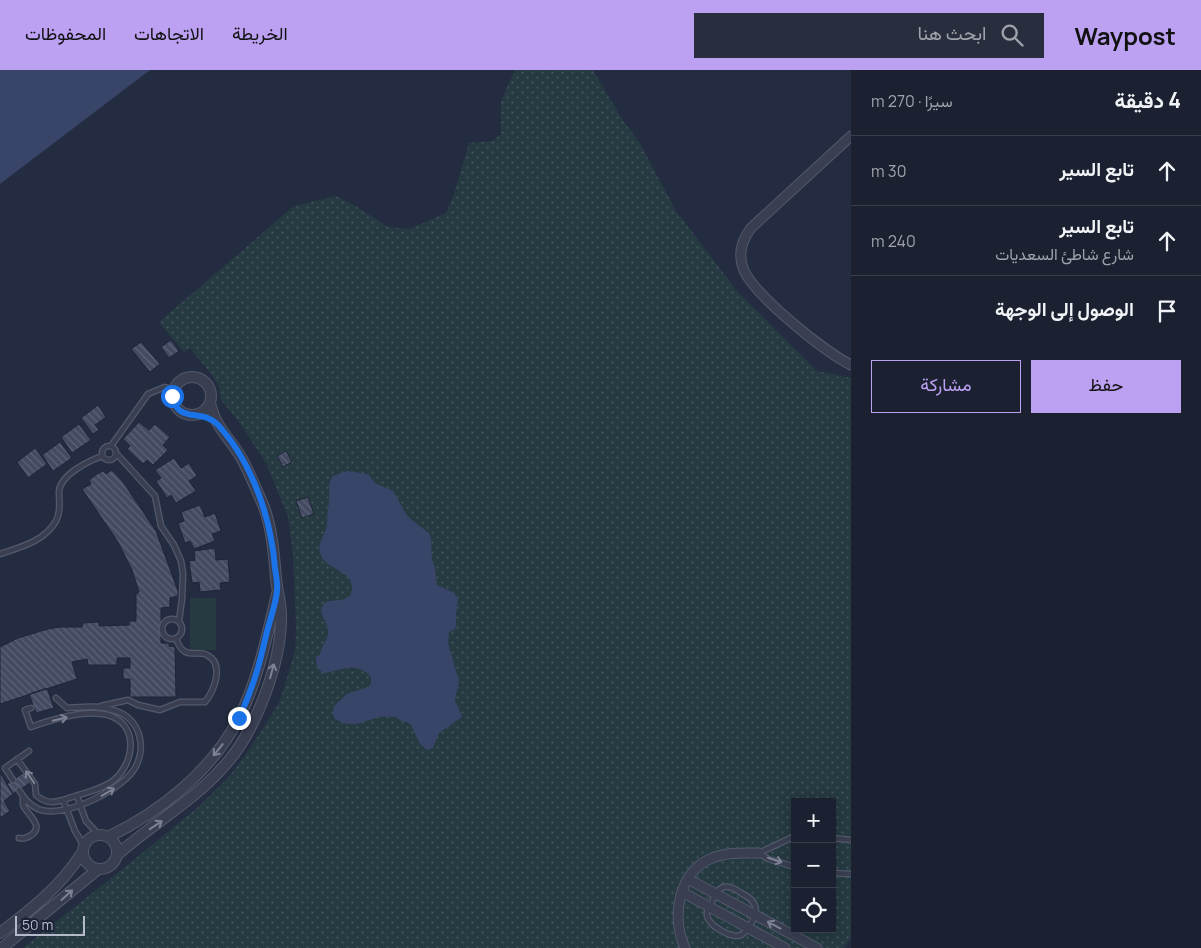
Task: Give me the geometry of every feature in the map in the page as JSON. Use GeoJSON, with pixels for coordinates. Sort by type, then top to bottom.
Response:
{"type":"FeatureCollection","features":[{"type":"Feature","properties":{"kind":"street"},"geometry":{"type":"LineString","coordinates":[[851,136],[751,228],[744,238],[741,257],[746,275],[774,304],[817,343],[851,365]]}},
{"type":"Feature","properties":{"kind":"street"},"geometry":{"type":"LineString","coordinates":[[197,414],[206,409],[212,394],[207,383],[191,376],[180,380],[173,390],[172,396],[176,407],[186,414],[208,417],[218,424]]}},
{"type":"Feature","properties":{"kind":"street"},"geometry":{"type":"LineString","coordinates":[[117,855],[137,837],[197,794],[225,765],[240,746],[254,724],[271,675],[280,635],[281,605],[277,591],[271,535],[264,508],[241,458],[218,424],[210,403]]}},
{"type":"Feature","properties":{"kind":"street"},"geometry":{"type":"LineString","coordinates":[[0,933],[31,910],[67,875],[90,838],[104,836],[145,816],[168,800],[196,775],[223,744],[239,718],[254,682],[277,591]]}},
{"type":"Feature","properties":{"kind":"street"},"geometry":{"type":"LineString","coordinates":[[248,696],[262,701]]}},
{"type":"Feature","properties":{"kind":"street"},"geometry":{"type":"LineString","coordinates":[[2,948],[97,870],[108,868],[116,860],[116,844],[104,836]]}},
{"type":"Feature","properties":{"kind":"street"},"geometry":{"type":"LineString","coordinates":[[83,849],[87,864],[97,870]]}},
{"type":"Feature","properties":{"kind":"street"},"geometry":{"type":"LineString","coordinates":[[685,948],[678,922],[679,904],[688,879],[698,866],[712,858],[733,853],[759,853]]}},
{"type":"Feature","properties":{"kind":"street"},"geometry":{"type":"LineString","coordinates":[[688,879],[817,948]]}},
{"type":"Feature","properties":{"kind":"street"},"geometry":{"type":"LineString","coordinates":[[682,892],[785,948]]}},
{"type":"Feature","properties":{"kind":"lane"},"geometry":{"type":"LineString","coordinates":[[102,456],[104,449],[111,446],[148,394],[165,387],[173,390]]}},
{"type":"Feature","properties":{"kind":"lane"},"geometry":{"type":"LineString","coordinates":[[111,446],[155,496],[161,526],[174,545],[181,561],[183,574],[179,621],[182,632],[176,638]]}},
{"type":"Feature","properties":{"kind":"lane"},"geometry":{"type":"LineString","coordinates":[[102,456],[109,461],[113,460],[116,453]]}},
{"type":"Feature","properties":{"kind":"lane"},"geometry":{"type":"LineString","coordinates":[[0,554],[30,543],[49,530],[56,522],[60,510],[59,489],[62,484],[87,461],[102,456]]}},
{"type":"Feature","properties":{"kind":"lane"},"geometry":{"type":"LineString","coordinates":[[176,638],[168,637],[163,631],[163,627],[167,620],[175,619],[179,621]]}},
{"type":"Feature","properties":{"kind":"lane"},"geometry":{"type":"LineString","coordinates":[[56,698],[67,708],[98,707],[128,700],[138,705],[160,710],[180,702],[205,702],[213,691],[216,680],[214,662],[208,656],[199,653],[186,653],[180,649],[176,638]]}},
{"type":"Feature","properties":{"kind":"lane"},"geometry":{"type":"LineString","coordinates":[[19,790],[23,797],[38,809],[66,810],[110,792],[124,781],[139,760],[141,738],[137,728],[122,714],[114,710],[98,707]]}},
{"type":"Feature","properties":{"kind":"lane"},"geometry":{"type":"LineString","coordinates":[[17,759],[35,784],[36,796],[43,802],[54,803],[77,796],[114,780],[129,761],[131,745],[129,733],[121,723],[110,716],[92,714],[62,718],[32,727],[25,710],[31,708]]}},
{"type":"Feature","properties":{"kind":"lane"},"geometry":{"type":"LineString","coordinates":[[13,780],[5,768],[29,751]]}},
{"type":"Feature","properties":{"kind":"lane"},"geometry":{"type":"LineString","coordinates":[[77,796],[86,821],[104,836]]}},
{"type":"Feature","properties":{"kind":"lane"},"geometry":{"type":"LineString","coordinates":[[19,838],[24,839],[28,837],[36,829],[36,824],[24,805],[23,797]]}},
{"type":"Feature","properties":{"kind":"lane"},"geometry":{"type":"LineString","coordinates":[[63,800],[74,831],[83,849]]}},
{"type":"Feature","properties":{"kind":"lane"},"geometry":{"type":"LineString","coordinates":[[759,853],[791,838]]}},
{"type":"Feature","properties":{"kind":"lane"},"geometry":{"type":"LineString","coordinates":[[836,838],[851,840]]}},
{"type":"Feature","properties":{"kind":"lane"},"geometry":{"type":"LineString","coordinates":[[759,853],[768,858],[791,865]]}},
{"type":"Feature","properties":{"kind":"lane"},"geometry":{"type":"LineString","coordinates":[[836,873],[851,874]]}},
{"type":"Feature","properties":{"kind":"lane"},"geometry":{"type":"LineString","coordinates":[[724,887],[734,889],[754,901],[755,915],[744,933],[735,936],[711,924],[707,912],[716,894],[724,887]]}},
{"type":"Feature","properties":{"kind":"shaded area"},"geometry":{"type":"Polygon","coordinates":[[[515,70],[593,70],[622,119],[640,143],[676,211],[738,292],[817,371],[851,378],[851,937],[844,948],[23,948],[198,807],[228,778],[279,703],[295,650],[293,554],[288,517],[267,465],[239,422],[221,400],[219,387],[211,374],[190,348],[184,352],[159,322],[294,206],[336,196],[388,227],[409,229],[446,213],[454,194],[469,143],[493,141],[501,134],[501,101],[515,70]]]}},
{"type":"Feature","properties":{"kind":"shaded area"},"geometry":{"type":"Polygon","coordinates":[[[190,598],[216,598],[216,650],[190,650],[190,598]]]}},
{"type":"Feature","properties":{"kind":"water"},"geometry":{"type":"Polygon","coordinates":[[[0,70],[150,70],[0,184],[0,70]]]}},
{"type":"Feature","properties":{"kind":"water"},"geometry":{"type":"Polygon","coordinates":[[[347,471],[368,474],[375,483],[393,491],[408,517],[429,533],[437,585],[454,593],[458,599],[456,627],[449,632],[448,643],[459,681],[455,700],[462,717],[439,733],[433,748],[427,750],[420,744],[411,725],[396,717],[379,717],[353,724],[347,724],[335,719],[333,715],[334,706],[347,694],[368,687],[371,684],[371,677],[360,669],[349,668],[325,673],[317,666],[316,656],[320,655],[328,634],[328,627],[321,608],[326,602],[349,597],[352,588],[348,577],[323,559],[319,549],[327,524],[330,482],[333,476],[347,471]]]}},
{"type":"Feature","properties":{"kind":"building"},"geometry":{"type":"Polygon","coordinates":[[[171,340],[179,351],[169,358],[161,347],[171,340]]]}},
{"type":"Feature","properties":{"kind":"building"},"geometry":{"type":"Polygon","coordinates":[[[141,342],[160,364],[150,372],[131,349],[141,342]]]}},
{"type":"Feature","properties":{"kind":"building"},"geometry":{"type":"Polygon","coordinates":[[[98,405],[106,417],[95,425],[99,430],[93,434],[81,418],[98,405]]]}},
{"type":"Feature","properties":{"kind":"building"},"geometry":{"type":"Polygon","coordinates":[[[139,422],[149,430],[155,424],[170,437],[163,445],[168,450],[153,465],[147,460],[143,464],[127,449],[130,446],[123,439],[139,422]]]}},
{"type":"Feature","properties":{"kind":"building"},"geometry":{"type":"Polygon","coordinates":[[[79,424],[91,440],[72,453],[61,437],[79,424]]]}},
{"type":"Feature","properties":{"kind":"building"},"geometry":{"type":"Polygon","coordinates":[[[60,442],[72,458],[53,471],[42,455],[60,442]]]}},
{"type":"Feature","properties":{"kind":"building"},"geometry":{"type":"Polygon","coordinates":[[[35,448],[47,464],[28,478],[17,462],[35,448]]]}},
{"type":"Feature","properties":{"kind":"building"},"geometry":{"type":"Polygon","coordinates":[[[286,451],[292,462],[283,467],[277,456],[286,451]]]}},
{"type":"Feature","properties":{"kind":"building"},"geometry":{"type":"Polygon","coordinates":[[[174,458],[181,468],[189,463],[197,476],[189,481],[196,491],[176,503],[171,495],[167,498],[156,481],[161,478],[155,470],[174,458]]]}},
{"type":"Feature","properties":{"kind":"building"},"geometry":{"type":"Polygon","coordinates":[[[112,470],[123,482],[156,531],[178,591],[178,596],[170,598],[170,607],[161,608],[161,643],[169,643],[169,646],[175,647],[176,697],[130,697],[130,679],[123,679],[123,668],[130,668],[130,658],[117,658],[117,665],[88,665],[87,659],[72,662],[77,679],[0,704],[0,647],[18,638],[48,629],[82,627],[83,623],[99,622],[99,626],[129,625],[129,621],[136,621],[136,594],[139,592],[132,570],[118,542],[82,489],[91,484],[89,480],[97,474],[103,471],[106,474],[112,470]]]}},
{"type":"Feature","properties":{"kind":"building"},"geometry":{"type":"Polygon","coordinates":[[[308,497],[314,514],[302,518],[296,501],[308,497]]]}},
{"type":"Feature","properties":{"kind":"building"},"geometry":{"type":"Polygon","coordinates":[[[200,505],[205,517],[215,513],[221,531],[212,534],[215,541],[194,549],[190,541],[185,543],[178,523],[184,521],[181,512],[200,505]]]}},
{"type":"Feature","properties":{"kind":"building"},"geometry":{"type":"Polygon","coordinates":[[[215,548],[216,560],[228,559],[230,582],[220,583],[221,590],[200,592],[199,582],[192,583],[189,561],[195,560],[194,551],[215,548]]]}},
{"type":"Feature","properties":{"kind":"building"},"geometry":{"type":"Polygon","coordinates":[[[47,688],[54,708],[36,713],[29,694],[47,688]]]}},
{"type":"Feature","properties":{"kind":"building"},"geometry":{"type":"Polygon","coordinates":[[[0,773],[13,794],[4,801],[10,811],[0,818],[0,773]]]}},
{"type":"Feature","properties":{"kind":"building"},"geometry":{"type":"Polygon","coordinates":[[[23,773],[30,783],[13,794],[7,784],[23,773]]]}},
{"type":"Feature","properties":{"kind":"route"},"geometry":{"type":"LineString","coordinates":[[172,396],[176,407],[180,411],[186,414],[208,417],[218,424],[226,434],[249,474],[264,508],[271,535],[277,591],[254,682],[239,718]]}}]}
